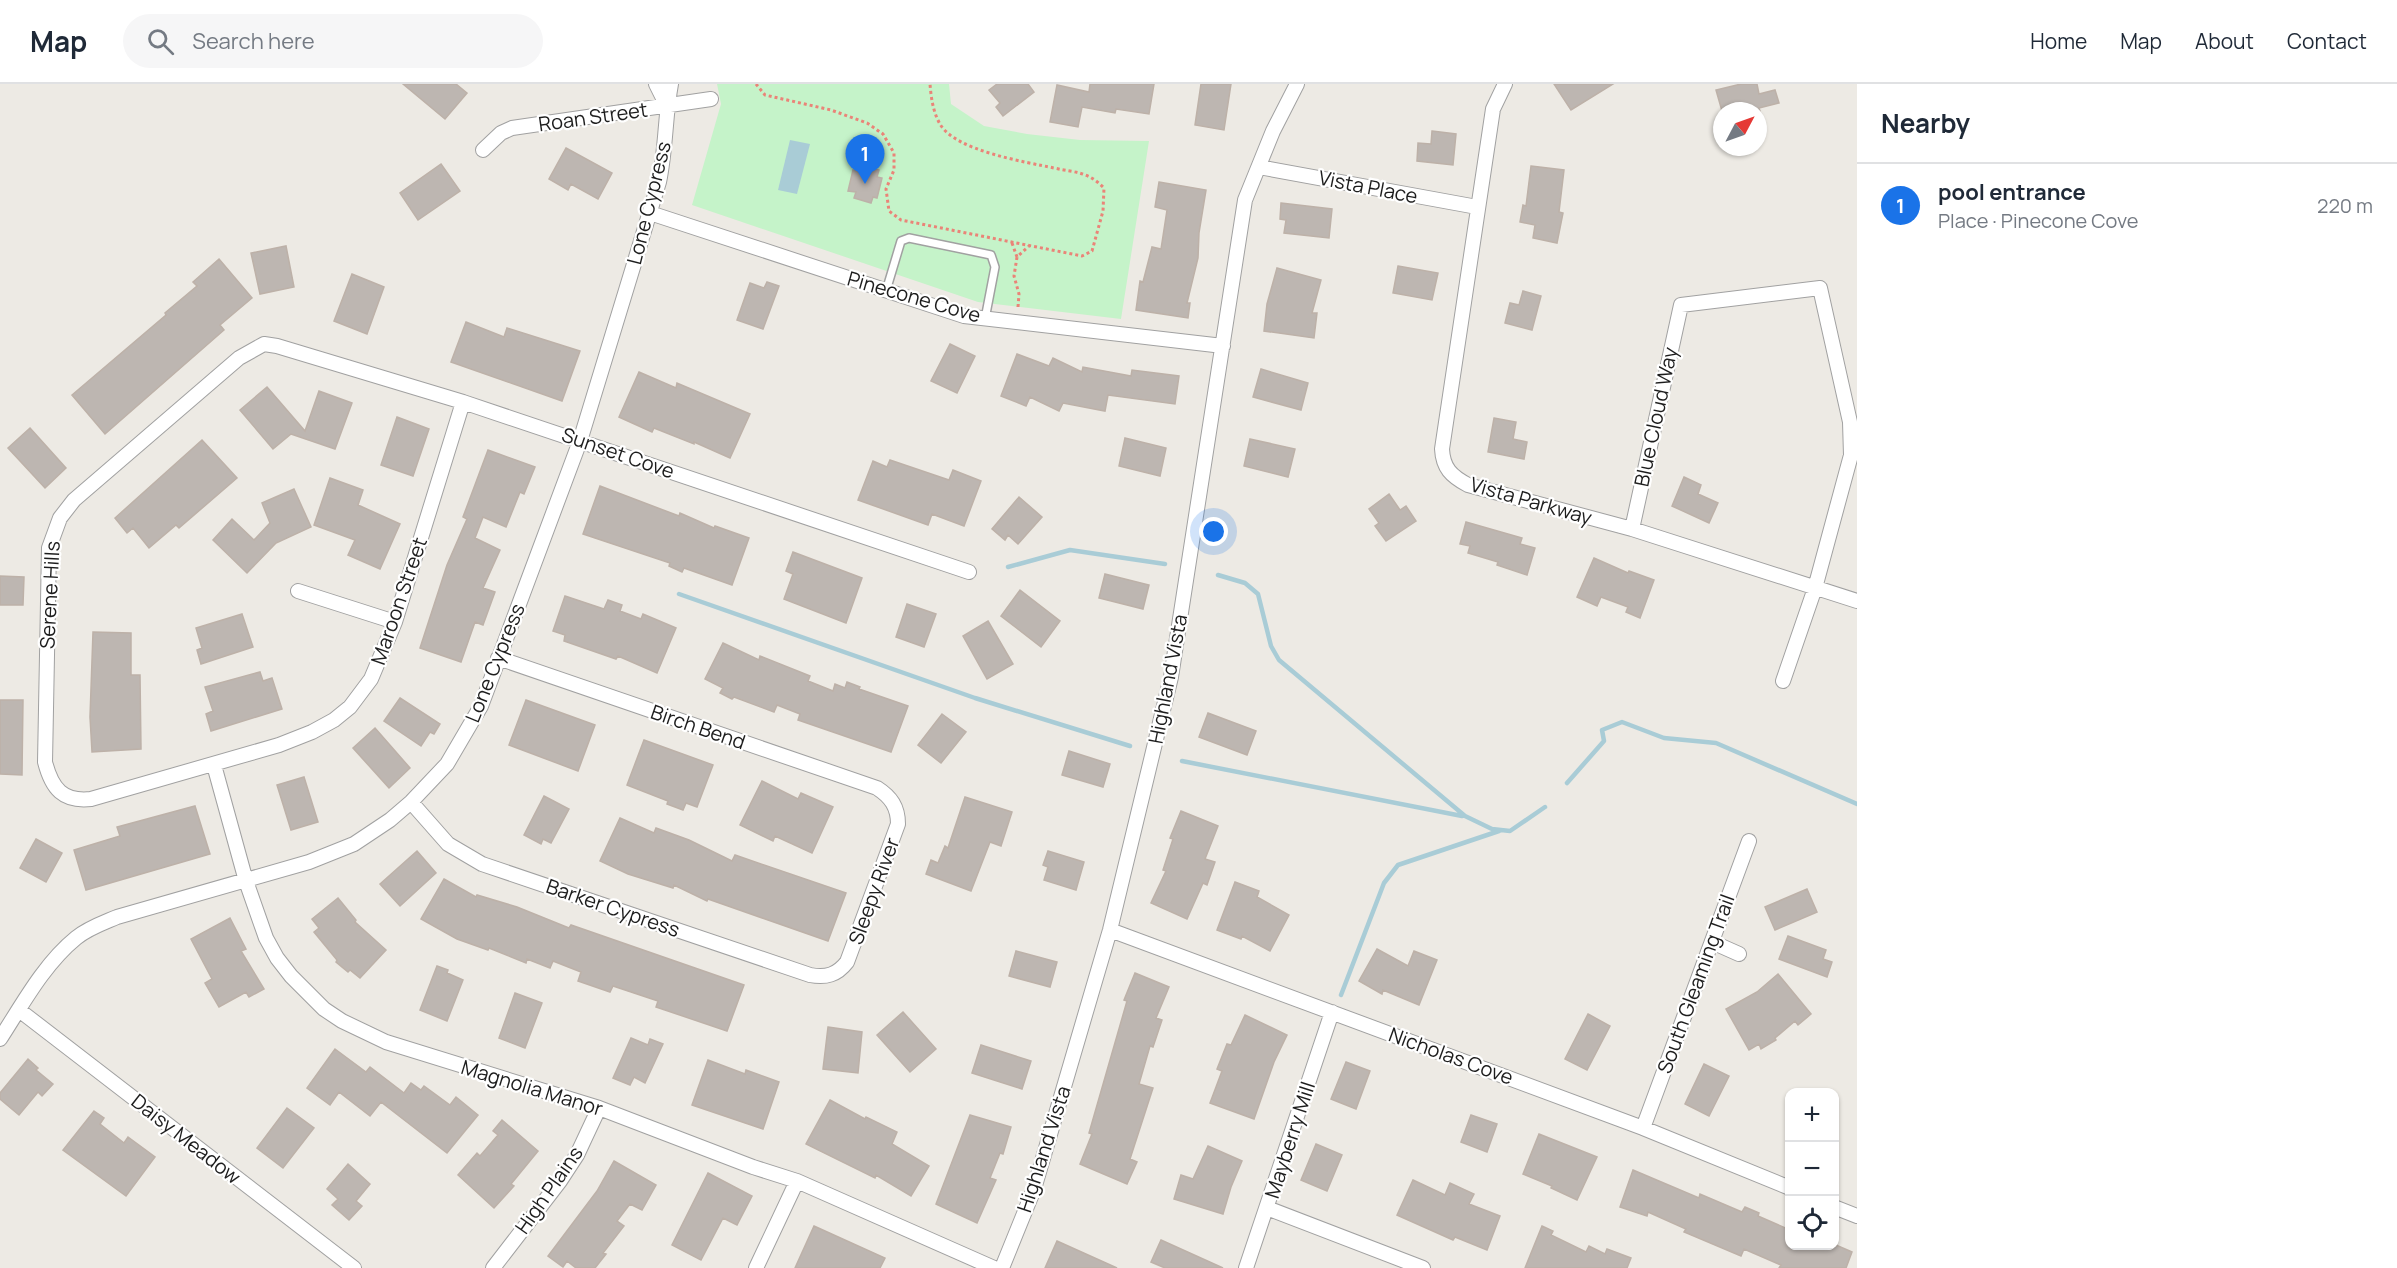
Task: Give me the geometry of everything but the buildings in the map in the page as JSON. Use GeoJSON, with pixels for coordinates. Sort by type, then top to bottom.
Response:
{"type":"FeatureCollection","features":[{"type":"Feature","properties":{"kind":"street"},"geometry":{"type":"LineString","coordinates":[[656,84],[667,106]]}},
{"type":"Feature","properties":{"kind":"street","name":"Lone Cypress"},"geometry":{"type":"LineString","coordinates":[[0,1039],[55,957],[76,937],[95,926],[309,862],[354,844],[390,820],[411,802],[447,764],[481,706],[580,441],[650,213],[664,155],[667,106],[671,84]]}},
{"type":"Feature","properties":{"kind":"street","name":"Highland Vista"},"geometry":{"type":"LineString","coordinates":[[1002,1268],[1034,1189],[1110,930],[1171,677],[1245,200],[1273,131],[1297,84]]}},
{"type":"Feature","properties":{"kind":"street","name":"Vista Parkway"},"geometry":{"type":"LineString","coordinates":[[1505,84],[1493,109],[1478,207],[1442,449],[1447,471],[1468,485],[1632,529],[1857,601]]}},
{"type":"Feature","properties":{"kind":"street","name":"Roan Street"},"geometry":{"type":"LineString","coordinates":[[483,150],[501,133],[512,128],[711,99]]}},
{"type":"Feature","properties":{"kind":"street","name":"Vista Place"},"geometry":{"type":"LineString","coordinates":[[1258,167],[1478,207]]}},
{"type":"Feature","properties":{"kind":"street","name":"Pinecone Cove"},"geometry":{"type":"LineString","coordinates":[[650,213],[947,311],[986,320],[1223,346]]}},
{"type":"Feature","properties":{"kind":"street","name":"Blue Cloud Way"},"geometry":{"type":"LineString","coordinates":[[1632,529],[1681,305],[1820,288],[1851,395]]}},
{"type":"Feature","properties":{"kind":"street","name":"Sunset Cove"},"geometry":{"type":"LineString","coordinates":[[264,344],[463,402],[969,572]]}},
{"type":"Feature","properties":{"kind":"street","name":"Serene Hills"},"geometry":{"type":"LineString","coordinates":[[63,795],[51,779],[45,762],[48,560],[56,526],[74,500],[239,358],[264,344]]}},
{"type":"Feature","properties":{"kind":"street"},"geometry":{"type":"LineString","coordinates":[[1783,681],[1815,588],[1851,455],[1851,395]]}},
{"type":"Feature","properties":{"kind":"street","name":"Maroon Street"},"geometry":{"type":"LineString","coordinates":[[63,795],[72,799],[91,800],[214,765],[312,732],[334,720],[350,707],[371,679],[395,622],[463,402]]}},
{"type":"Feature","properties":{"kind":"street"},"geometry":{"type":"LineString","coordinates":[[298,591],[395,622]]}},
{"type":"Feature","properties":{"kind":"street","name":"Birch Bend"},"geometry":{"type":"LineString","coordinates":[[498,658],[877,788],[894,803]]}},
{"type":"Feature","properties":{"kind":"street","name":"Magnolia Manor"},"geometry":{"type":"LineString","coordinates":[[214,765],[246,881],[266,938],[277,958],[306,992],[342,1021],[386,1042],[599,1108],[753,1167],[797,1181],[994,1268]]}},
{"type":"Feature","properties":{"kind":"street","name":"Barker Cypress"},"geometry":{"type":"LineString","coordinates":[[411,802],[448,844],[463,855],[482,864],[810,975],[819,977],[835,974]]}},
{"type":"Feature","properties":{"kind":"street","name":"Sleepy River"},"geometry":{"type":"LineString","coordinates":[[835,974],[850,955],[898,824],[898,814],[894,803]]}},
{"type":"Feature","properties":{"kind":"street","name":"South Gleaming Trail"},"geometry":{"type":"LineString","coordinates":[[1643,1128],[1749,841]]}},
{"type":"Feature","properties":{"kind":"street","name":"Nicholas Cove"},"geometry":{"type":"LineString","coordinates":[[1110,930],[1643,1128],[1785,1186]]}},
{"type":"Feature","properties":{"kind":"street"},"geometry":{"type":"LineString","coordinates":[[1712,942],[1739,954]]}},
{"type":"Feature","properties":{"kind":"street","name":"Daisy Meadow"},"geometry":{"type":"LineString","coordinates":[[19,1010],[354,1268]]}},
{"type":"Feature","properties":{"kind":"street","name":"Mayberry Mill"},"geometry":{"type":"LineString","coordinates":[[1246,1268],[1332,1012]]}},
{"type":"Feature","properties":{"kind":"street","name":"High Plains"},"geometry":{"type":"LineString","coordinates":[[493,1268],[577,1155],[599,1108]]}},
{"type":"Feature","properties":{"kind":"street"},"geometry":{"type":"LineString","coordinates":[[756,1268],[797,1181]]}},
{"type":"Feature","properties":{"kind":"street"},"geometry":{"type":"LineString","coordinates":[[1267,1208],[1424,1268]]}},
{"type":"Feature","properties":{"kind":"street"},"geometry":{"type":"LineString","coordinates":[[1839,1209],[1857,1216]]}},
{"type":"Feature","properties":{"kind":"lane"},"geometry":{"type":"LineString","coordinates":[[886,291],[901,241],[909,238],[991,255],[995,267],[986,320]]}},
{"type":"Feature","properties":{"kind":"path"},"geometry":{"type":"LineString","coordinates":[[756,84],[765,95],[831,110],[867,123],[884,134],[894,153],[894,170],[886,189],[889,211],[901,220],[1082,256],[1092,251],[1103,211],[1104,188],[1092,176],[1000,157],[959,140],[941,126],[932,101],[930,84]]}},
{"type":"Feature","properties":{"kind":"path"},"geometry":{"type":"LineString","coordinates":[[1012,243],[1017,257],[1014,276],[1018,307]]}},
{"type":"Feature","properties":{"kind":"path"},"geometry":{"type":"LineString","coordinates":[[1017,257],[1029,246]]}},
{"type":"Feature","properties":{"kind":"green space"},"geometry":{"type":"Polygon","coordinates":[[[717,84],[949,84],[951,104],[984,126],[1080,140],[1149,141],[1121,319],[978,302],[692,205],[721,104],[717,84]]]}},
{"type":"Feature","properties":{"kind":"water"},"geometry":{"type":"Polygon","coordinates":[[[790,140],[810,144],[797,194],[778,190],[790,140]]]}},
{"type":"Feature","properties":{"kind":"waterway"},"geometry":{"type":"LineString","coordinates":[[1008,567],[1070,550],[1165,564]]}},
{"type":"Feature","properties":{"kind":"waterway"},"geometry":{"type":"LineString","coordinates":[[1218,575],[1245,583],[1258,594],[1271,646],[1279,660],[1465,816],[1492,829],[1510,831],[1545,807]]}},
{"type":"Feature","properties":{"kind":"waterway"},"geometry":{"type":"LineString","coordinates":[[679,594],[975,698],[1130,746]]}},
{"type":"Feature","properties":{"kind":"waterway"},"geometry":{"type":"LineString","coordinates":[[1567,783],[1604,741],[1602,730],[1622,722],[1664,738],[1716,743],[1857,804]]}},
{"type":"Feature","properties":{"kind":"waterway"},"geometry":{"type":"LineString","coordinates":[[1182,761],[1462,816]]}},
{"type":"Feature","properties":{"kind":"waterway"},"geometry":{"type":"LineString","coordinates":[[1341,995],[1384,883],[1398,865],[1499,831]]}},
{"type":"Feature","properties":{"kind":"place","name":"pool entrance"},"geometry":{"type":"Point","coordinates":[865,184]}}]}
